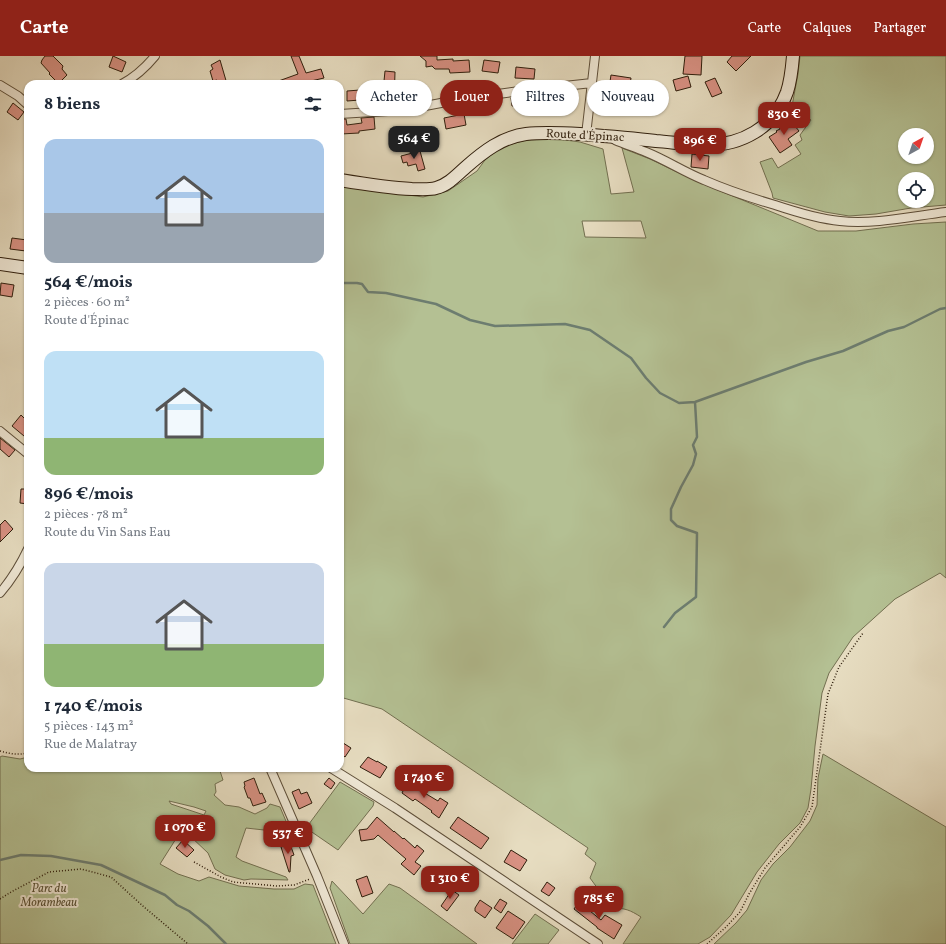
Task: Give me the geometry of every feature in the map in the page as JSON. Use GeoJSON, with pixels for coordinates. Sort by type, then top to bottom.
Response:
{"type":"FeatureCollection","features":[{"type":"Feature","properties":{"kind":"main road","name":"Route d'Épinac"},"geometry":{"type":"LineString","coordinates":[[344,181],[402,189],[422,190],[436,188],[446,184],[497,143],[525,134],[539,133],[607,136],[704,145],[724,144],[743,139],[769,121],[779,107],[789,83],[793,56]]}},
{"type":"Feature","properties":{"kind":"main road"},"geometry":{"type":"LineString","coordinates":[[0,264],[24,267]]}},
{"type":"Feature","properties":{"kind":"street"},"geometry":{"type":"LineString","coordinates":[[129,80],[138,74],[155,56]]}},
{"type":"Feature","properties":{"kind":"street"},"geometry":{"type":"LineString","coordinates":[[592,80],[595,56]]}},
{"type":"Feature","properties":{"kind":"street"},"geometry":{"type":"LineString","coordinates":[[344,114],[404,110],[462,99],[587,84]]}},
{"type":"Feature","properties":{"kind":"street"},"geometry":{"type":"LineString","coordinates":[[0,85],[24,101]]}},
{"type":"Feature","properties":{"kind":"street"},"geometry":{"type":"LineString","coordinates":[[586,135],[588,116]]}},
{"type":"Feature","properties":{"kind":"street"},"geometry":{"type":"LineString","coordinates":[[607,136],[646,152],[722,188],[818,218],[858,222],[878,221],[946,212]]}},
{"type":"Feature","properties":{"kind":"street"},"geometry":{"type":"LineString","coordinates":[[0,431],[24,451]]}},
{"type":"Feature","properties":{"kind":"street"},"geometry":{"type":"LineString","coordinates":[[0,592],[17,571],[24,558]]}},
{"type":"Feature","properties":{"kind":"street"},"geometry":{"type":"LineString","coordinates":[[272,772],[317,876],[344,944]]}},
{"type":"Feature","properties":{"kind":"street"},"geometry":{"type":"LineString","coordinates":[[337,772],[598,944]]}},
{"type":"Feature","properties":{"kind":"path"},"geometry":{"type":"LineString","coordinates":[[707,944],[740,912],[765,868],[800,827],[812,807],[828,694],[839,667],[863,634]]}},
{"type":"Feature","properties":{"kind":"path"},"geometry":{"type":"LineString","coordinates":[[0,751],[14,754],[24,754]]}},
{"type":"Feature","properties":{"kind":"path"},"geometry":{"type":"LineString","coordinates":[[194,862],[233,882],[277,886],[294,885],[317,876]]}},
{"type":"Feature","properties":{"kind":"path"},"geometry":{"type":"LineString","coordinates":[[0,900],[11,892],[49,872],[81,869],[111,877],[188,944]]}},
{"type":"Feature","properties":{"kind":"green space"},"geometry":{"type":"Polygon","coordinates":[[[800,56],[946,56],[946,205],[934,206],[934,172],[898,172],[898,208],[911,208],[876,214],[849,216],[825,212],[773,198],[760,162],[772,158],[778,168],[801,154],[795,145],[802,140],[800,135],[811,120],[792,106],[800,56]]]}},
{"type":"Feature","properties":{"kind":"green space"},"geometry":{"type":"Polygon","coordinates":[[[558,139],[580,142],[603,149],[611,194],[634,192],[622,148],[650,159],[696,181],[818,231],[856,231],[913,224],[946,222],[946,578],[940,573],[895,599],[853,637],[829,673],[822,693],[808,808],[800,823],[779,844],[757,872],[731,915],[710,937],[698,944],[623,944],[641,917],[627,910],[612,908],[590,878],[596,863],[585,854],[588,848],[382,709],[344,698],[344,187],[423,197],[448,191],[477,171],[485,160],[501,147],[526,140],[558,139]],[[582,221],[585,237],[646,238],[641,221],[582,221]]]}},
{"type":"Feature","properties":{"kind":"green space"},"geometry":{"type":"Polygon","coordinates":[[[823,754],[946,827],[946,944],[714,944],[747,910],[761,880],[773,864],[790,847],[810,821],[817,805],[818,778],[823,754]]]}},
{"type":"Feature","properties":{"kind":"green space","name":"Parc du Morambeau"},"geometry":{"type":"Polygon","coordinates":[[[2,756],[20,759],[24,758],[24,772],[220,772],[223,780],[215,784],[216,792],[214,795],[225,805],[239,807],[255,814],[267,808],[270,804],[280,807],[291,833],[246,828],[236,857],[242,861],[286,877],[288,880],[244,880],[225,875],[215,869],[208,853],[189,835],[179,834],[160,864],[178,874],[199,881],[209,877],[239,886],[274,889],[294,889],[305,884],[313,885],[336,944],[0,944],[0,757],[2,756]],[[169,801],[171,804],[204,815],[206,811],[169,801]]]}},
{"type":"Feature","properties":{"kind":"green space"},"geometry":{"type":"Polygon","coordinates":[[[340,782],[374,802],[373,806],[338,850],[306,828],[340,782]]]}},
{"type":"Feature","properties":{"kind":"green space"},"geometry":{"type":"Polygon","coordinates":[[[332,881],[363,914],[389,884],[400,888],[477,944],[350,944],[330,888],[332,881]]]}},
{"type":"Feature","properties":{"kind":"green space"},"geometry":{"type":"Polygon","coordinates":[[[535,914],[559,930],[548,944],[512,944],[535,914]]]}},
{"type":"Feature","properties":{"kind":"building"},"geometry":{"type":"Polygon","coordinates":[[[45,56],[53,56],[63,66],[62,69],[67,75],[62,80],[55,80],[41,63],[45,56]]]}},
{"type":"Feature","properties":{"kind":"building"},"geometry":{"type":"Polygon","coordinates":[[[113,56],[126,62],[122,72],[109,67],[113,56]]]}},
{"type":"Feature","properties":{"kind":"building"},"geometry":{"type":"Polygon","coordinates":[[[291,56],[299,56],[306,73],[321,69],[324,78],[315,80],[281,80],[298,74],[291,56]]]}},
{"type":"Feature","properties":{"kind":"building"},"geometry":{"type":"Polygon","coordinates":[[[420,56],[437,56],[437,60],[469,60],[470,72],[450,73],[449,69],[435,69],[432,66],[426,67],[426,61],[420,56]]]}},
{"type":"Feature","properties":{"kind":"building"},"geometry":{"type":"Polygon","coordinates":[[[685,56],[702,56],[701,75],[683,74],[685,56]]]}},
{"type":"Feature","properties":{"kind":"building"},"geometry":{"type":"Polygon","coordinates":[[[732,56],[751,56],[736,71],[727,62],[732,56]]]}},
{"type":"Feature","properties":{"kind":"building"},"geometry":{"type":"Polygon","coordinates":[[[220,60],[226,80],[213,80],[210,71],[213,69],[211,65],[220,60]]]}},
{"type":"Feature","properties":{"kind":"building"},"geometry":{"type":"Polygon","coordinates":[[[484,60],[500,62],[498,73],[482,71],[484,60]]]}},
{"type":"Feature","properties":{"kind":"building"},"geometry":{"type":"Polygon","coordinates":[[[516,67],[535,69],[534,79],[515,78],[516,67]]]}},
{"type":"Feature","properties":{"kind":"building"},"geometry":{"type":"Polygon","coordinates":[[[385,71],[395,72],[395,80],[384,80],[385,71]]]}},
{"type":"Feature","properties":{"kind":"building"},"geometry":{"type":"Polygon","coordinates":[[[611,75],[631,78],[631,80],[610,80],[611,75]]]}},
{"type":"Feature","properties":{"kind":"building"},"geometry":{"type":"Polygon","coordinates":[[[688,76],[691,87],[676,91],[673,80],[688,76]]]}},
{"type":"Feature","properties":{"kind":"building"},"geometry":{"type":"Polygon","coordinates":[[[715,78],[722,93],[712,97],[705,82],[715,78]]]}},
{"type":"Feature","properties":{"kind":"building"},"geometry":{"type":"Polygon","coordinates":[[[356,90],[356,100],[347,101],[347,91],[356,90]]]}},
{"type":"Feature","properties":{"kind":"building"},"geometry":{"type":"Polygon","coordinates":[[[13,103],[24,112],[18,120],[7,112],[13,103]]]}},
{"type":"Feature","properties":{"kind":"building"},"geometry":{"type":"Polygon","coordinates":[[[464,116],[466,125],[446,129],[444,118],[464,116]]]}},
{"type":"Feature","properties":{"kind":"building"},"geometry":{"type":"Polygon","coordinates":[[[374,117],[375,129],[359,131],[359,133],[344,134],[344,119],[346,119],[347,125],[362,123],[361,118],[374,117]]]}},
{"type":"Feature","properties":{"kind":"building"},"geometry":{"type":"Polygon","coordinates":[[[791,121],[799,131],[788,139],[792,145],[780,153],[769,137],[780,129],[779,127],[791,121]]]}},
{"type":"Feature","properties":{"kind":"building"},"geometry":{"type":"Polygon","coordinates":[[[420,151],[425,169],[418,171],[416,164],[408,166],[407,162],[403,163],[401,156],[420,151]]]}},
{"type":"Feature","properties":{"kind":"building"},"geometry":{"type":"Polygon","coordinates":[[[692,154],[709,156],[708,169],[691,167],[692,154]]]}},
{"type":"Feature","properties":{"kind":"building"},"geometry":{"type":"Polygon","coordinates":[[[12,238],[24,240],[24,251],[10,249],[12,238]]]}},
{"type":"Feature","properties":{"kind":"building"},"geometry":{"type":"Polygon","coordinates":[[[1,283],[14,285],[12,297],[0,295],[1,283]]]}},
{"type":"Feature","properties":{"kind":"building"},"geometry":{"type":"Polygon","coordinates":[[[21,415],[24,418],[24,436],[12,426],[21,415]]]}},
{"type":"Feature","properties":{"kind":"building"},"geometry":{"type":"Polygon","coordinates":[[[0,438],[15,450],[9,457],[0,449],[0,438]]]}},
{"type":"Feature","properties":{"kind":"building"},"geometry":{"type":"Polygon","coordinates":[[[21,489],[24,489],[24,504],[20,503],[21,489]]]}},
{"type":"Feature","properties":{"kind":"building"},"geometry":{"type":"Polygon","coordinates":[[[5,520],[13,529],[0,542],[0,525],[5,520]]]}},
{"type":"Feature","properties":{"kind":"building"},"geometry":{"type":"Polygon","coordinates":[[[344,744],[351,748],[345,757],[344,756],[344,744]]]}},
{"type":"Feature","properties":{"kind":"building"},"geometry":{"type":"Polygon","coordinates":[[[368,757],[387,767],[380,778],[360,767],[368,757]]]}},
{"type":"Feature","properties":{"kind":"building"},"geometry":{"type":"Polygon","coordinates":[[[254,778],[260,794],[262,793],[266,802],[253,806],[250,798],[248,798],[244,787],[244,782],[254,778]]]}},
{"type":"Feature","properties":{"kind":"building"},"geometry":{"type":"Polygon","coordinates":[[[329,778],[335,783],[331,789],[324,784],[329,778]]]}},
{"type":"Feature","properties":{"kind":"building"},"geometry":{"type":"Polygon","coordinates":[[[402,781],[438,801],[440,798],[448,803],[439,818],[415,799],[413,801],[402,793],[403,791],[398,788],[402,781]]]}},
{"type":"Feature","properties":{"kind":"building"},"geometry":{"type":"Polygon","coordinates":[[[299,789],[301,794],[307,792],[312,803],[299,809],[292,792],[299,789]]]}},
{"type":"Feature","properties":{"kind":"building"},"geometry":{"type":"Polygon","coordinates":[[[377,817],[415,848],[417,845],[424,851],[415,862],[421,866],[414,875],[401,864],[406,859],[378,835],[374,839],[361,841],[359,830],[367,829],[377,817]]]}},
{"type":"Feature","properties":{"kind":"building"},"geometry":{"type":"Polygon","coordinates":[[[458,817],[489,838],[481,849],[450,828],[458,817]]]}},
{"type":"Feature","properties":{"kind":"building"},"geometry":{"type":"Polygon","coordinates":[[[183,840],[194,850],[187,857],[176,848],[183,840]]]}},
{"type":"Feature","properties":{"kind":"building"},"geometry":{"type":"Polygon","coordinates":[[[290,844],[294,855],[291,856],[289,872],[281,847],[290,844]]]}},
{"type":"Feature","properties":{"kind":"building"},"geometry":{"type":"Polygon","coordinates":[[[511,850],[527,860],[520,871],[504,862],[511,850]]]}},
{"type":"Feature","properties":{"kind":"building"},"geometry":{"type":"Polygon","coordinates":[[[367,876],[373,893],[362,897],[356,880],[367,876]]]}},
{"type":"Feature","properties":{"kind":"building"},"geometry":{"type":"Polygon","coordinates":[[[547,882],[555,888],[549,896],[541,891],[547,882]]]}},
{"type":"Feature","properties":{"kind":"building"},"geometry":{"type":"Polygon","coordinates":[[[452,890],[459,895],[447,911],[441,906],[452,890]]]}},
{"type":"Feature","properties":{"kind":"building"},"geometry":{"type":"Polygon","coordinates":[[[500,899],[507,903],[501,913],[494,908],[500,899]]]}},
{"type":"Feature","properties":{"kind":"building"},"geometry":{"type":"Polygon","coordinates":[[[480,900],[492,908],[485,918],[475,911],[475,908],[480,900]]]}},
{"type":"Feature","properties":{"kind":"building"},"geometry":{"type":"Polygon","coordinates":[[[580,900],[592,909],[590,911],[601,920],[605,915],[622,925],[614,939],[597,928],[574,909],[580,900]]]}},
{"type":"Feature","properties":{"kind":"building"},"geometry":{"type":"Polygon","coordinates":[[[508,911],[525,922],[513,939],[496,928],[508,911]]]}},
{"type":"Feature","properties":{"kind":"waterway"},"geometry":{"type":"LineString","coordinates":[[344,283],[362,284],[368,292],[386,293],[436,304],[470,320],[495,326],[565,324],[590,330],[631,358],[646,378],[660,393],[679,403],[695,402],[806,362],[843,351],[888,331],[904,327],[940,309],[946,308]]}},
{"type":"Feature","properties":{"kind":"waterway"},"geometry":{"type":"LineString","coordinates":[[664,627],[675,613],[696,597],[697,533],[677,526],[671,520],[671,509],[693,465],[696,454],[693,445],[697,437],[695,402]]}},
{"type":"Feature","properties":{"kind":"waterway"},"geometry":{"type":"LineString","coordinates":[[0,860],[21,855],[51,856],[101,865],[165,895],[208,926],[226,944]]}}]}
